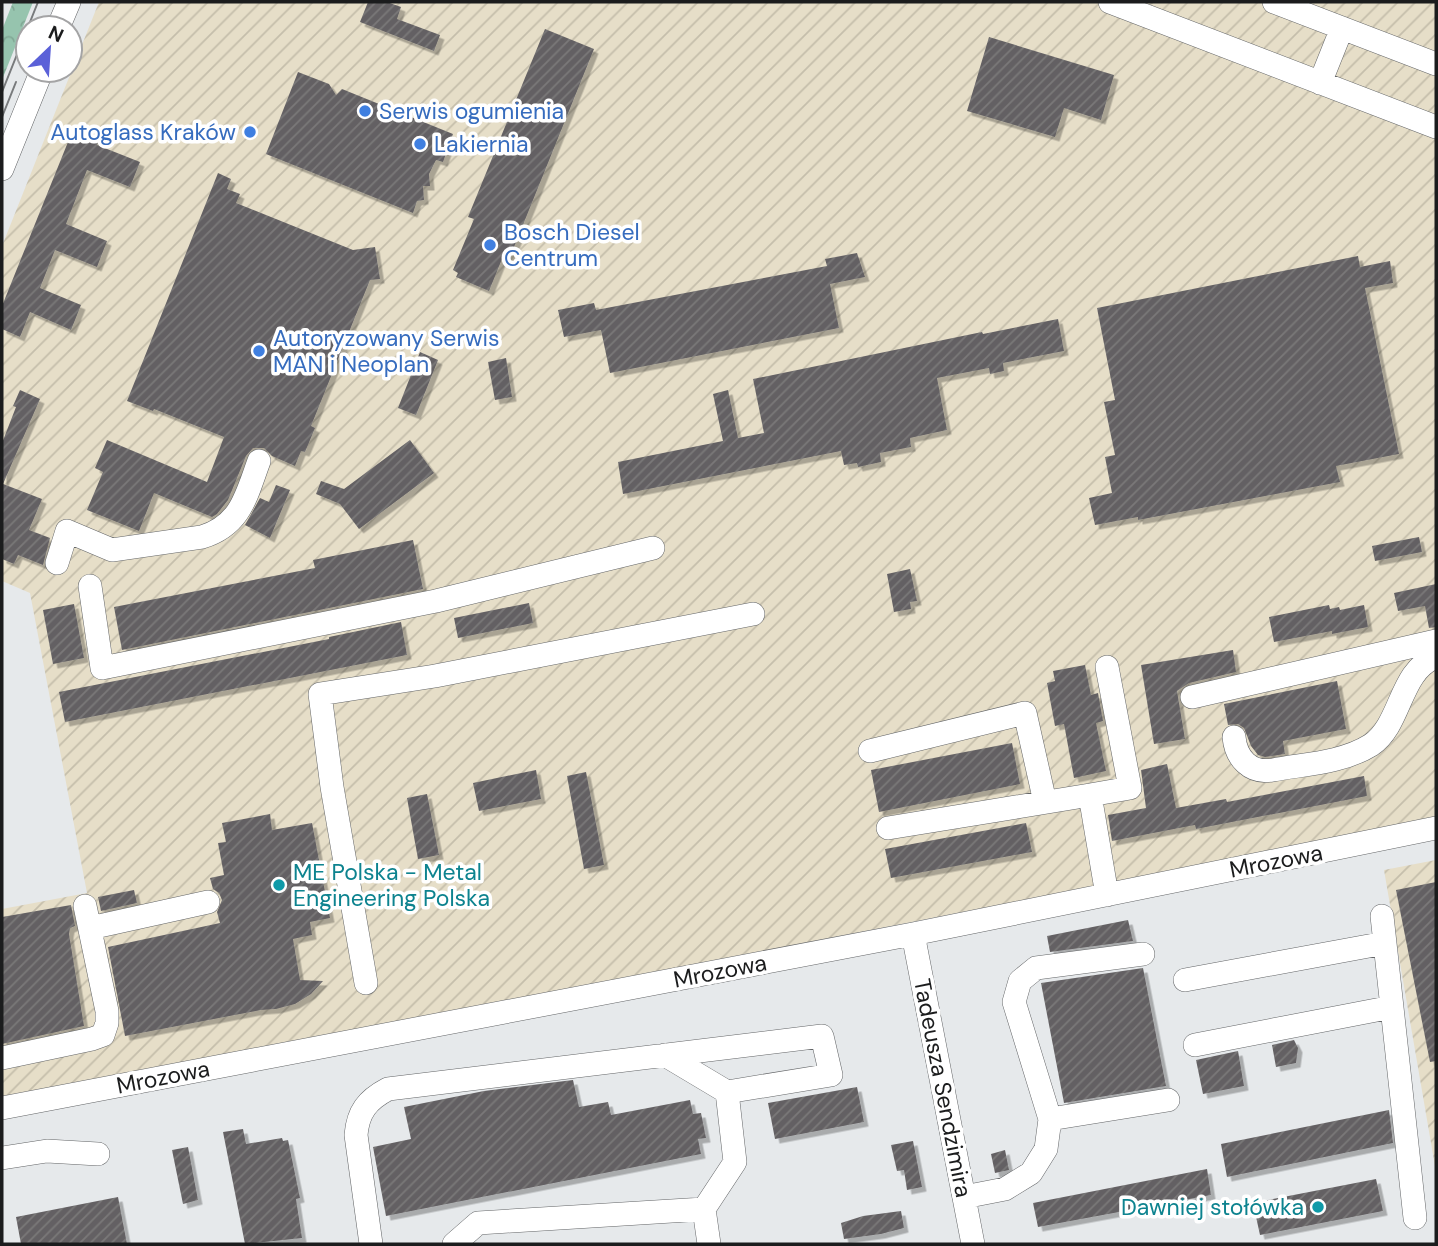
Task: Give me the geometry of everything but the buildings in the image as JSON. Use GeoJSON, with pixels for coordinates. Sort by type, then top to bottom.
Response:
{"type":"FeatureCollection","features":[{"type":"Feature","properties":{"kind":"street"},"geometry":{"type":"LineString","coordinates":[[1274,2],[1436,64]]}},
{"type":"Feature","properties":{"kind":"street"},"geometry":{"type":"LineString","coordinates":[[1114,3],[1436,127]]}},
{"type":"Feature","properties":{"kind":"street"},"geometry":{"type":"LineString","coordinates":[[1320,83],[1342,28]]}},
{"type":"Feature","properties":{"kind":"street"},"geometry":{"type":"LineString","coordinates":[[2,169],[36,84]]}},
{"type":"Feature","properties":{"kind":"street"},"geometry":{"type":"LineString","coordinates":[[57,563],[68,531],[112,550],[215,533],[228,525],[244,503],[259,461]]}},
{"type":"Feature","properties":{"kind":"street"},"geometry":{"type":"LineString","coordinates":[[90,586],[102,668],[436,601],[653,548]]}},
{"type":"Feature","properties":{"kind":"street"},"geometry":{"type":"LineString","coordinates":[[366,983],[332,787],[320,694],[435,676],[753,614]]}},
{"type":"Feature","properties":{"kind":"street"},"geometry":{"type":"LineString","coordinates":[[1192,698],[1436,641]]}},
{"type":"Feature","properties":{"kind":"street"},"geometry":{"type":"LineString","coordinates":[[1234,737],[1236,751],[1242,761],[1253,768],[1266,771],[1347,757],[1373,744],[1392,722],[1400,699],[1413,677],[1436,657]]}},
{"type":"Feature","properties":{"kind":"street"},"geometry":{"type":"LineString","coordinates":[[888,828],[1130,788],[1107,667]]}},
{"type":"Feature","properties":{"kind":"street"},"geometry":{"type":"LineString","coordinates":[[870,751],[1025,713],[1045,802]]}},
{"type":"Feature","properties":{"kind":"street"},"geometry":{"type":"LineString","coordinates":[[1090,795],[1107,895]]}},
{"type":"Feature","properties":{"kind":"street","name":"Mrozowa"},"geometry":{"type":"LineString","coordinates":[[2,1108],[913,934],[1436,828]]}},
{"type":"Feature","properties":{"kind":"street"},"geometry":{"type":"LineString","coordinates":[[2,1058],[92,1040],[103,1035],[107,1011],[87,917],[208,902]]}},
{"type":"Feature","properties":{"kind":"street"},"geometry":{"type":"LineString","coordinates":[[1382,916],[1415,1218]]}},
{"type":"Feature","properties":{"kind":"street","name":"Tadeusza Sendzimira"},"geometry":{"type":"LineString","coordinates":[[913,934],[964,1197],[975,1234]]}},
{"type":"Feature","properties":{"kind":"street"},"geometry":{"type":"LineString","coordinates":[[1185,980],[1385,943]]}},
{"type":"Feature","properties":{"kind":"street"},"geometry":{"type":"LineString","coordinates":[[964,1197],[1005,1189],[1031,1173],[1046,1149],[1050,1119],[1014,1002],[1020,981],[1036,968],[1143,954]]}},
{"type":"Feature","properties":{"kind":"street"},"geometry":{"type":"LineString","coordinates":[[1195,1045],[1392,1007]]}},
{"type":"Feature","properties":{"kind":"street"},"geometry":{"type":"LineString","coordinates":[[371,1244],[356,1135],[357,1120],[373,1097],[388,1089],[665,1055],[822,1036],[831,1075],[727,1092],[665,1055]]}},
{"type":"Feature","properties":{"kind":"street"},"geometry":{"type":"LineString","coordinates":[[709,1244],[704,1209],[735,1162],[727,1092]]}},
{"type":"Feature","properties":{"kind":"street"},"geometry":{"type":"LineString","coordinates":[[1050,1119],[1168,1100]]}},
{"type":"Feature","properties":{"kind":"street"},"geometry":{"type":"LineString","coordinates":[[2,1158],[47,1151],[98,1154]]}},
{"type":"Feature","properties":{"kind":"street"},"geometry":{"type":"LineString","coordinates":[[454,1244],[478,1223],[704,1209]]}},
{"type":"Feature","properties":{"kind":"shaded area"},"geometry":{"type":"Polygon","coordinates":[[[99,2],[1436,2],[1436,820],[2,1099],[2,909],[87,893],[30,593],[2,581],[2,246],[66,84],[84,84],[84,40],[99,2]]]}},
{"type":"Feature","properties":{"kind":"shaded area"},"geometry":{"type":"Polygon","coordinates":[[[1436,860],[1436,1172],[1384,870],[1436,860]]]}},
{"type":"Feature","properties":{"kind":"green space"},"geometry":{"type":"Polygon","coordinates":[[[13,2],[33,2],[28,14],[14,14],[14,50],[2,80],[2,30],[13,2]]]}},
{"type":"Feature","properties":{"kind":"tram line"},"geometry":{"type":"LineString","coordinates":[[2,92],[38,2]]}},
{"type":"Feature","properties":{"kind":"tram line"},"geometry":{"type":"LineString","coordinates":[[2,117],[15,84]]}},
{"type":"Feature","properties":{"kind":"place","name":"Serwis ogumienia"},"geometry":{"type":"Point","coordinates":[365,111]}},
{"type":"Feature","properties":{"kind":"place","name":"Autoglass Kraków"},"geometry":{"type":"Point","coordinates":[250,132]}},
{"type":"Feature","properties":{"kind":"place","name":"Lakiernia"},"geometry":{"type":"Point","coordinates":[420,144]}},
{"type":"Feature","properties":{"kind":"place","name":"Bosch Diesel Centrum"},"geometry":{"type":"Point","coordinates":[490,245]}},
{"type":"Feature","properties":{"kind":"place","name":"Autoryzowany Serwis MAN i Neoplan"},"geometry":{"type":"Point","coordinates":[259,351]}},
{"type":"Feature","properties":{"kind":"place","name":"ME Polska - Metal Engineering Polska"},"geometry":{"type":"Point","coordinates":[279,885]}},
{"type":"Feature","properties":{"kind":"place","name":"Dawniej stołówka"},"geometry":{"type":"Point","coordinates":[1318,1207]}}]}
